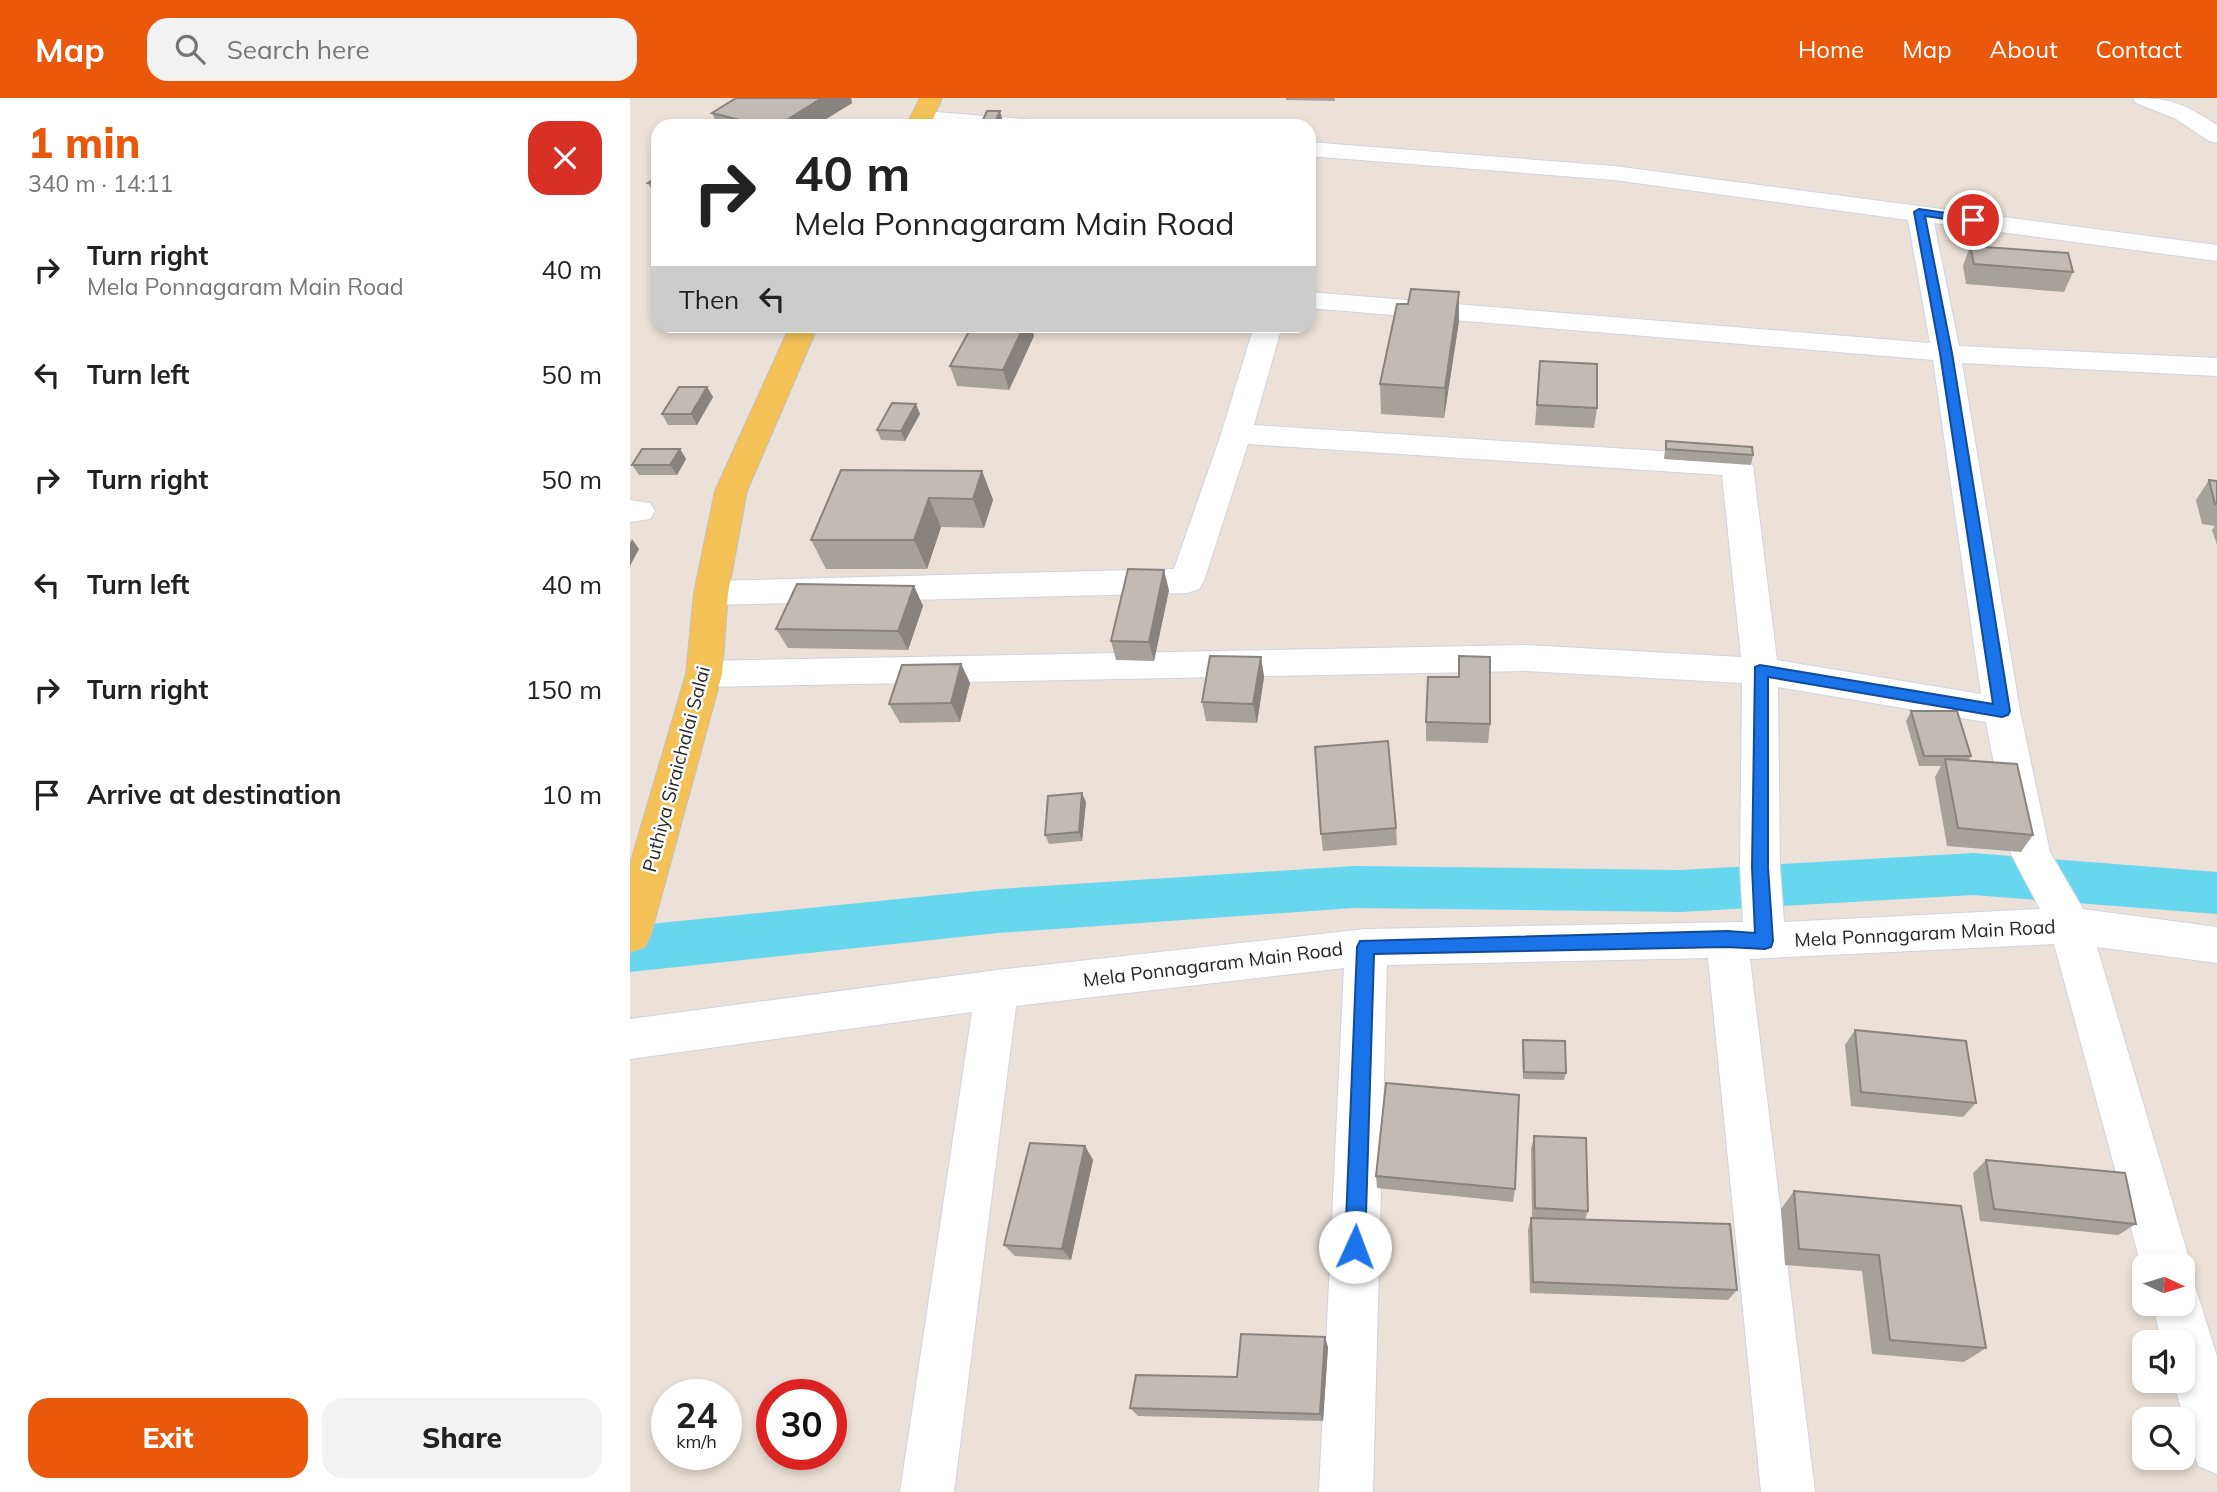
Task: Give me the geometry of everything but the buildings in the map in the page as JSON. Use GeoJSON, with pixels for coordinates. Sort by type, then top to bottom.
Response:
{"type":"FeatureCollection","features":[{"type":"Feature","properties":{"kind":"main road","name":"Puthiya Siraichalai Salai"},"geometry":{"type":"LineString","coordinates":[[636,918],[704,674],[711,593],[731,491],[801,333]]}},
{"type":"Feature","properties":{"kind":"street"},"geometry":{"type":"LineString","coordinates":[[2144,98],[2184,114],[2217,136]]}},
{"type":"Feature","properties":{"kind":"street"},"geometry":{"type":"LineString","coordinates":[[924,114],[965,119]]}},
{"type":"Feature","properties":{"kind":"street"},"geometry":{"type":"LineString","coordinates":[[1316,150],[1614,173],[2217,254]]}},
{"type":"Feature","properties":{"kind":"street"},"geometry":{"type":"LineString","coordinates":[[1919,212],[1946,354],[2002,711],[2031,853],[2065,914],[2163,1253]]}},
{"type":"Feature","properties":{"kind":"street"},"geometry":{"type":"LineString","coordinates":[[1316,301],[1946,354],[2217,367]]}},
{"type":"Feature","properties":{"kind":"street"},"geometry":{"type":"LineString","coordinates":[[711,593],[1187,581],[1236,434],[1266,333]]}},
{"type":"Feature","properties":{"kind":"street"},"geometry":{"type":"LineString","coordinates":[[1236,434],[1737,466],[1760,671],[1760,867],[1752,933],[1788,1492]]}},
{"type":"Feature","properties":{"kind":"street"},"geometry":{"type":"LineString","coordinates":[[704,674],[1526,658],[1760,671],[2002,711]]}},
{"type":"Feature","properties":{"kind":"street","name":"Mela Ponnagaram Main Road"},"geometry":{"type":"LineString","coordinates":[[630,1039],[997,989],[1366,947],[1752,933],[2065,914],[2217,945]]}},
{"type":"Feature","properties":{"kind":"street"},"geometry":{"type":"LineString","coordinates":[[1346,1492],[1366,947]]}},
{"type":"Feature","properties":{"kind":"street"},"geometry":{"type":"LineString","coordinates":[[927,1492],[997,989]]}},
{"type":"Feature","properties":{"kind":"street"},"geometry":{"type":"LineString","coordinates":[[2180,1316],[2217,1447]]}},
{"type":"Feature","properties":{"kind":"waterway"},"geometry":{"type":"LineString","coordinates":[[630,949],[998,911],[1354,887],[1681,891],[1973,874],[2217,893]]}},
{"type":"Feature","properties":{"kind":"route"},"geometry":{"type":"LineString","coordinates":[[1355,1247],[1366,947],[1727,939],[1765,941],[1760,867],[1760,671],[2002,711],[1946,353],[1919,212],[1973,220]]}}]}
